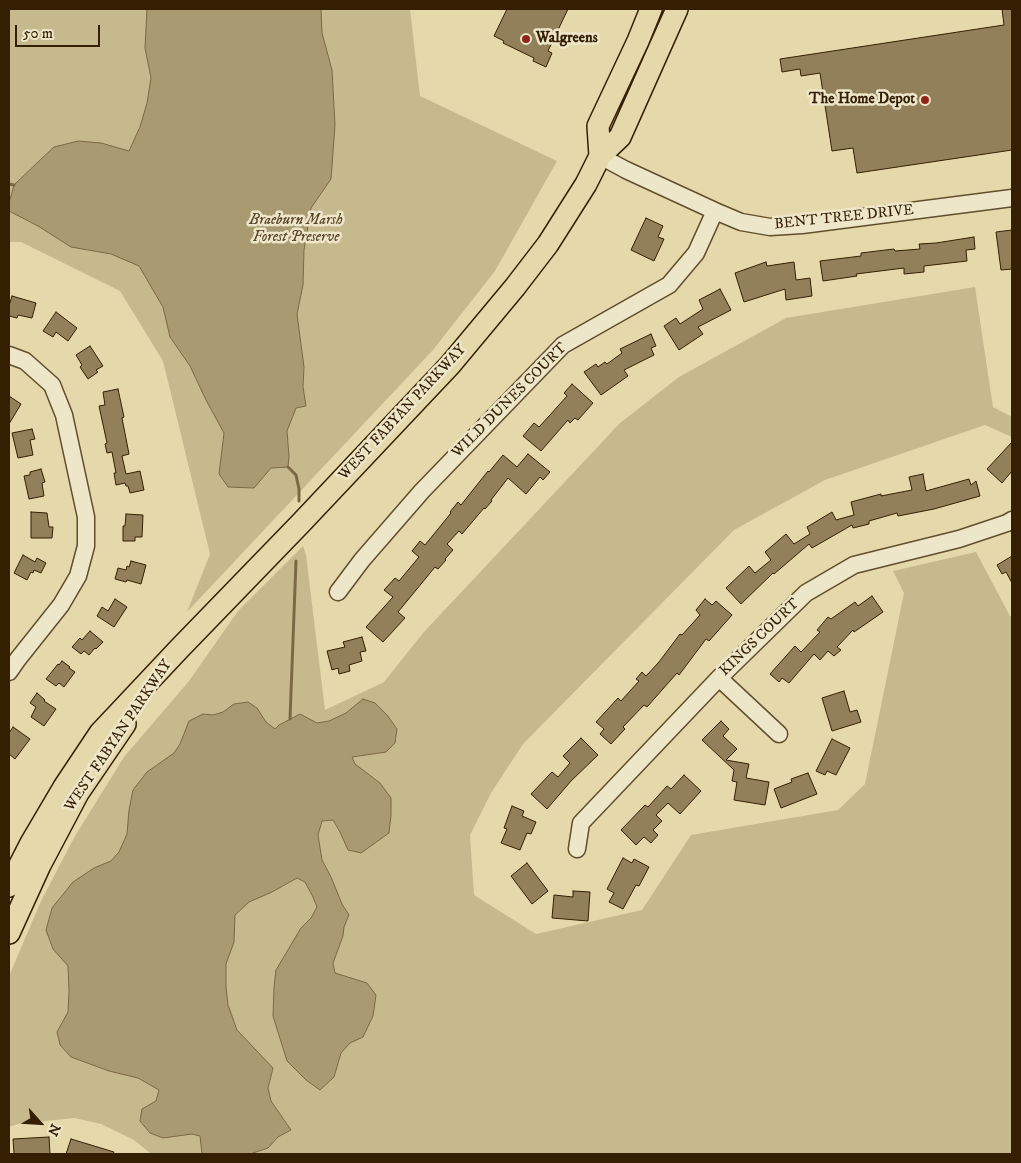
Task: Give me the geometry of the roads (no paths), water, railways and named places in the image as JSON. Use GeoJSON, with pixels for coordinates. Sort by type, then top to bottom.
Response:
{"type":"FeatureCollection","features":[{"type":"Feature","properties":{"kind":"main road"},"geometry":{"type":"LineString","coordinates":[[600,156],[598,126],[651,9]]}},
{"type":"Feature","properties":{"kind":"main road","name":"WEST FABYAN PARKWAY"},"geometry":{"type":"LineString","coordinates":[[9,886],[31,843],[64,787],[100,733],[450,365],[548,244],[586,184],[600,156],[620,137],[677,9]]}},
{"type":"Feature","properties":{"kind":"main road"},"geometry":{"type":"LineString","coordinates":[[642,90],[666,57],[688,9]]}},
{"type":"Feature","properties":{"kind":"main road","name":"WEST FABYAN PARKWAY"},"geometry":{"type":"LineString","coordinates":[[9,933],[40,865],[78,793],[179,649]]}},
{"type":"Feature","properties":{"kind":"street","name":"BENT TREE DRIVE"},"geometry":{"type":"LineString","coordinates":[[600,156],[626,170],[741,222],[770,227],[802,225],[1012,198]]}},
{"type":"Feature","properties":{"kind":"street","name":"WILD DUNES COURT"},"geometry":{"type":"LineString","coordinates":[[338,592],[362,560],[422,491],[563,345],[668,286],[696,253],[715,211]]}},
{"type":"Feature","properties":{"kind":"street"},"geometry":{"type":"LineString","coordinates":[[9,355],[25,361],[52,385],[64,414],[86,517],[86,546],[78,576],[61,604],[9,672]]}},
{"type":"Feature","properties":{"kind":"street","name":"KINGS COURT"},"geometry":{"type":"LineString","coordinates":[[577,849],[581,823],[719,678],[806,593],[854,566],[959,539],[1012,520]]}},
{"type":"Feature","properties":{"kind":"street"},"geometry":{"type":"LineString","coordinates":[[719,678],[779,734]]}},
{"type":"Feature","properties":{"kind":"waterway"},"geometry":{"type":"LineString","coordinates":[[9,184],[14,185]]}},
{"type":"Feature","properties":{"kind":"waterway"},"geometry":{"type":"LineString","coordinates":[[288,467],[296,475],[299,501]]}},
{"type":"Feature","properties":{"kind":"waterway"},"geometry":{"type":"LineString","coordinates":[[290,719],[296,561]]}},
{"type":"Feature","properties":{"kind":"place","name":"Walgreens"},"geometry":{"type":"Point","coordinates":[526,39]}},
{"type":"Feature","properties":{"kind":"place","name":"The Home Depot"},"geometry":{"type":"Point","coordinates":[925,100]}},
{"type":"Feature","properties":{"kind":"park label","name":"Braeburn Marsh Forest Preserve"},"geometry":{"type":"Point","coordinates":[296,230]}}]}
